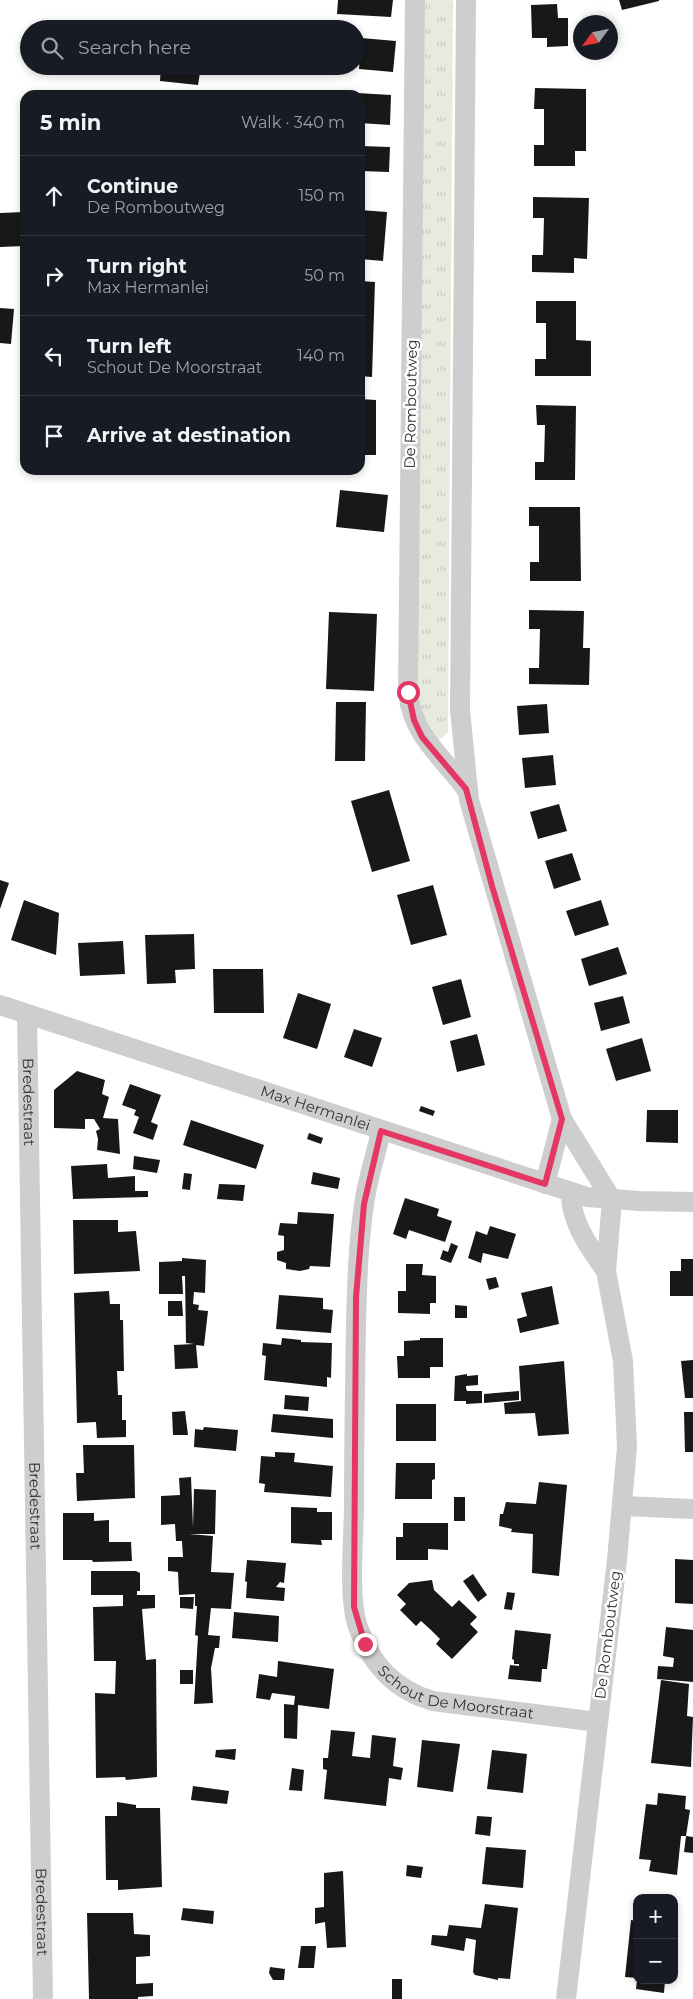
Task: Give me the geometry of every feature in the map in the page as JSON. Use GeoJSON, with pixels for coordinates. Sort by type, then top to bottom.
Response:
{"type":"FeatureCollection","features":[{"type":"Feature","properties":{"kind":"street","name":"De Romboutweg"},"geometry":{"type":"LineString","coordinates":[[415,0],[408,692],[414,720],[422,737],[466,789]]}},
{"type":"Feature","properties":{"kind":"street","name":"De Romboutweg"},"geometry":{"type":"LineString","coordinates":[[466,0],[460,710],[466,789],[492,886],[562,1119],[612,1200],[606,1271],[623,1361],[627,1403],[627,1447],[623,1506],[566,1999]]}},
{"type":"Feature","properties":{"kind":"street","name":"Max Hermanlei"},"geometry":{"type":"LineString","coordinates":[[0,1005],[587,1197],[612,1200],[693,1202]]}},
{"type":"Feature","properties":{"kind":"street","name":"Bredestraat"},"geometry":{"type":"LineString","coordinates":[[27,1014],[43,1999]]}},
{"type":"Feature","properties":{"kind":"street"},"geometry":{"type":"LineString","coordinates":[[545,1184],[562,1119]]}},
{"type":"Feature","properties":{"kind":"street","name":"Schout De Moorstraat"},"geometry":{"type":"LineString","coordinates":[[381,1131],[364,1204],[356,1297],[354,1607],[357,1623],[370,1653],[382,1670],[399,1686],[421,1697],[433,1701],[598,1722]]}},
{"type":"Feature","properties":{"kind":"street","name":"De Romboutweg"},"geometry":{"type":"LineString","coordinates":[[571,1192],[570,1202],[575,1218],[586,1240],[606,1271]]}},
{"type":"Feature","properties":{"kind":"street"},"geometry":{"type":"LineString","coordinates":[[623,1506],[693,1509]]}},
{"type":"Feature","properties":{"kind":"green space"},"geometry":{"type":"Polygon","coordinates":[[[423,0],[453,0],[448,732],[441,739],[436,738],[417,704],[423,0]]]}},
{"type":"Feature","properties":{"kind":"building"},"geometry":{"type":"Polygon","coordinates":[[[338,0],[393,0],[391,17],[337,14],[338,0]]]}},
{"type":"Feature","properties":{"kind":"building"},"geometry":{"type":"Polygon","coordinates":[[[619,0],[659,0],[659,1],[622,10],[619,0]]]}},
{"type":"Feature","properties":{"kind":"building"},"geometry":{"type":"Polygon","coordinates":[[[557,4],[558,18],[568,18],[568,46],[547,47],[547,38],[532,38],[531,5],[557,4]]]}},
{"type":"Feature","properties":{"kind":"building"},"geometry":{"type":"Polygon","coordinates":[[[365,38],[396,41],[393,72],[365,70],[365,38]]]}},
{"type":"Feature","properties":{"kind":"building"},"geometry":{"type":"Polygon","coordinates":[[[160,75],[200,75],[198,85],[160,81],[160,75]]]}},
{"type":"Feature","properties":{"kind":"building"},"geometry":{"type":"Polygon","coordinates":[[[535,88],[586,89],[586,151],[575,151],[575,166],[534,166],[534,145],[544,145],[544,109],[534,109],[535,88]]]}},
{"type":"Feature","properties":{"kind":"building"},"geometry":{"type":"Polygon","coordinates":[[[365,93],[391,95],[390,125],[365,123],[365,93]]]}},
{"type":"Feature","properties":{"kind":"building"},"geometry":{"type":"Polygon","coordinates":[[[365,146],[390,147],[389,172],[365,171],[365,146]]]}},
{"type":"Feature","properties":{"kind":"building"},"geometry":{"type":"Polygon","coordinates":[[[533,197],[589,198],[587,259],[574,258],[574,273],[532,272],[532,255],[543,255],[544,218],[533,218],[533,197]]]}},
{"type":"Feature","properties":{"kind":"building"},"geometry":{"type":"Polygon","coordinates":[[[365,210],[387,212],[383,261],[365,259],[365,210]]]}},
{"type":"Feature","properties":{"kind":"building"},"geometry":{"type":"Polygon","coordinates":[[[20,212],[20,246],[0,247],[0,213],[20,212]]]}},
{"type":"Feature","properties":{"kind":"building"},"geometry":{"type":"Polygon","coordinates":[[[365,281],[375,282],[372,377],[365,376],[365,281]]]}},
{"type":"Feature","properties":{"kind":"building"},"geometry":{"type":"Polygon","coordinates":[[[536,301],[576,301],[576,340],[591,341],[591,376],[535,376],[535,359],[546,359],[546,323],[536,323],[536,301]]]}},
{"type":"Feature","properties":{"kind":"building"},"geometry":{"type":"Polygon","coordinates":[[[0,308],[14,309],[11,344],[0,343],[0,308]]]}},
{"type":"Feature","properties":{"kind":"building"},"geometry":{"type":"Polygon","coordinates":[[[365,399],[376,400],[376,455],[365,455],[365,399]]]}},
{"type":"Feature","properties":{"kind":"building"},"geometry":{"type":"Polygon","coordinates":[[[536,405],[576,406],[575,480],[535,480],[535,462],[544,462],[545,425],[537,425],[536,405]]]}},
{"type":"Feature","properties":{"kind":"building"},"geometry":{"type":"Polygon","coordinates":[[[340,490],[388,495],[384,532],[336,527],[340,490]]]}},
{"type":"Feature","properties":{"kind":"building"},"geometry":{"type":"Polygon","coordinates":[[[529,507],[580,507],[581,581],[530,581],[530,562],[539,562],[539,526],[529,526],[529,507]]]}},
{"type":"Feature","properties":{"kind":"building"},"geometry":{"type":"Polygon","coordinates":[[[529,610],[584,611],[583,648],[590,648],[589,685],[529,684],[529,668],[539,668],[540,629],[529,629],[529,610]]]}},
{"type":"Feature","properties":{"kind":"building"},"geometry":{"type":"Polygon","coordinates":[[[329,612],[377,614],[374,691],[326,689],[329,612]]]}},
{"type":"Feature","properties":{"kind":"building"},"geometry":{"type":"Polygon","coordinates":[[[336,702],[366,702],[365,761],[335,761],[336,702]]]}},
{"type":"Feature","properties":{"kind":"building"},"geometry":{"type":"Polygon","coordinates":[[[547,704],[549,733],[519,735],[517,706],[547,704]]]}},
{"type":"Feature","properties":{"kind":"building"},"geometry":{"type":"Polygon","coordinates":[[[553,755],[556,785],[525,788],[522,758],[553,755]]]}},
{"type":"Feature","properties":{"kind":"building"},"geometry":{"type":"Polygon","coordinates":[[[389,790],[410,861],[372,872],[351,801],[389,790]]]}},
{"type":"Feature","properties":{"kind":"building"},"geometry":{"type":"Polygon","coordinates":[[[559,804],[567,831],[538,839],[530,812],[559,804]]]}},
{"type":"Feature","properties":{"kind":"building"},"geometry":{"type":"Polygon","coordinates":[[[572,853],[581,880],[554,889],[545,861],[572,853]]]}},
{"type":"Feature","properties":{"kind":"building"},"geometry":{"type":"Polygon","coordinates":[[[0,880],[9,883],[0,909],[0,880]]]}},
{"type":"Feature","properties":{"kind":"building"},"geometry":{"type":"Polygon","coordinates":[[[433,885],[447,935],[411,945],[397,895],[433,885]]]}},
{"type":"Feature","properties":{"kind":"building"},"geometry":{"type":"Polygon","coordinates":[[[24,900],[59,913],[56,955],[11,940],[24,900]]]}},
{"type":"Feature","properties":{"kind":"building"},"geometry":{"type":"Polygon","coordinates":[[[601,900],[609,925],[575,936],[566,911],[601,900]]]}},
{"type":"Feature","properties":{"kind":"building"},"geometry":{"type":"Polygon","coordinates":[[[194,934],[195,969],[175,970],[176,983],[147,984],[145,935],[194,934]]]}},
{"type":"Feature","properties":{"kind":"building"},"geometry":{"type":"Polygon","coordinates":[[[123,941],[125,974],[80,976],[78,943],[123,941]]]}},
{"type":"Feature","properties":{"kind":"building"},"geometry":{"type":"Polygon","coordinates":[[[618,947],[627,974],[589,986],[581,959],[618,947]]]}},
{"type":"Feature","properties":{"kind":"building"},"geometry":{"type":"Polygon","coordinates":[[[213,969],[263,969],[264,1013],[214,1013],[213,969]]]}},
{"type":"Feature","properties":{"kind":"building"},"geometry":{"type":"Polygon","coordinates":[[[461,979],[471,1017],[443,1025],[432,987],[461,979]]]}},
{"type":"Feature","properties":{"kind":"building"},"geometry":{"type":"Polygon","coordinates":[[[298,993],[331,1004],[317,1049],[283,1038],[298,993]]]}},
{"type":"Feature","properties":{"kind":"building"},"geometry":{"type":"Polygon","coordinates":[[[623,996],[630,1023],[601,1031],[594,1003],[623,996]]]}},
{"type":"Feature","properties":{"kind":"building"},"geometry":{"type":"Polygon","coordinates":[[[354,1029],[382,1038],[372,1067],[344,1057],[354,1029]]]}},
{"type":"Feature","properties":{"kind":"building"},"geometry":{"type":"Polygon","coordinates":[[[477,1034],[485,1065],[457,1072],[450,1041],[477,1034]]]}},
{"type":"Feature","properties":{"kind":"building"},"geometry":{"type":"Polygon","coordinates":[[[642,1038],[651,1071],[616,1081],[606,1049],[642,1038]]]}},
{"type":"Feature","properties":{"kind":"building"},"geometry":{"type":"Polygon","coordinates":[[[77,1071],[105,1080],[102,1094],[109,1097],[103,1118],[118,1119],[120,1154],[97,1150],[98,1139],[96,1131],[100,1129],[94,1119],[85,1119],[85,1129],[54,1128],[54,1090],[77,1071]]]}},
{"type":"Feature","properties":{"kind":"building"},"geometry":{"type":"Polygon","coordinates":[[[130,1084],[161,1095],[151,1122],[158,1125],[153,1140],[133,1133],[139,1117],[134,1115],[136,1110],[122,1105],[130,1084]]]}},
{"type":"Feature","properties":{"kind":"building"},"geometry":{"type":"Polygon","coordinates":[[[421,1106],[435,1111],[433,1116],[419,1111],[421,1106]]]}},
{"type":"Feature","properties":{"kind":"building"},"geometry":{"type":"Polygon","coordinates":[[[647,1110],[678,1110],[678,1143],[646,1142],[647,1110]]]}},
{"type":"Feature","properties":{"kind":"building"},"geometry":{"type":"Polygon","coordinates":[[[191,1120],[264,1145],[256,1169],[183,1145],[191,1120]]]}},
{"type":"Feature","properties":{"kind":"building"},"geometry":{"type":"Polygon","coordinates":[[[309,1133],[323,1138],[321,1144],[307,1139],[309,1133]]]}},
{"type":"Feature","properties":{"kind":"building"},"geometry":{"type":"Polygon","coordinates":[[[134,1156],[160,1160],[157,1173],[133,1169],[134,1156]]]}},
{"type":"Feature","properties":{"kind":"building"},"geometry":{"type":"Polygon","coordinates":[[[107,1164],[108,1178],[135,1176],[135,1191],[148,1191],[148,1197],[73,1199],[71,1166],[107,1164]]]}},
{"type":"Feature","properties":{"kind":"building"},"geometry":{"type":"Polygon","coordinates":[[[313,1172],[340,1178],[338,1189],[311,1184],[313,1172]]]}},
{"type":"Feature","properties":{"kind":"building"},"geometry":{"type":"Polygon","coordinates":[[[184,1173],[192,1174],[190,1190],[182,1189],[184,1173]]]}},
{"type":"Feature","properties":{"kind":"building"},"geometry":{"type":"Polygon","coordinates":[[[219,1184],[245,1185],[243,1201],[217,1199],[219,1184]]]}},
{"type":"Feature","properties":{"kind":"building"},"geometry":{"type":"Polygon","coordinates":[[[405,1198],[439,1209],[437,1216],[452,1221],[445,1242],[409,1230],[406,1239],[393,1234],[405,1198]]]}},
{"type":"Feature","properties":{"kind":"building"},"geometry":{"type":"Polygon","coordinates":[[[298,1212],[334,1214],[330,1267],[310,1266],[309,1269],[300,1271],[286,1269],[286,1263],[277,1260],[277,1252],[284,1250],[284,1236],[278,1235],[280,1223],[297,1224],[298,1212]]]}},
{"type":"Feature","properties":{"kind":"building"},"geometry":{"type":"Polygon","coordinates":[[[73,1220],[118,1220],[118,1232],[136,1231],[140,1271],[74,1274],[73,1220]]]}},
{"type":"Feature","properties":{"kind":"building"},"geometry":{"type":"Polygon","coordinates":[[[490,1226],[516,1234],[508,1259],[483,1253],[481,1263],[468,1258],[476,1231],[487,1235],[490,1226]]]}},
{"type":"Feature","properties":{"kind":"building"},"geometry":{"type":"Polygon","coordinates":[[[451,1243],[458,1246],[451,1263],[440,1259],[443,1250],[448,1252],[451,1243]]]}},
{"type":"Feature","properties":{"kind":"building"},"geometry":{"type":"Polygon","coordinates":[[[182,1258],[206,1260],[205,1293],[194,1292],[193,1304],[199,1305],[198,1310],[208,1311],[204,1346],[196,1345],[198,1368],[175,1369],[174,1345],[194,1344],[186,1343],[185,1276],[182,1276],[183,1294],[159,1294],[159,1262],[182,1261],[182,1258]]]}},
{"type":"Feature","properties":{"kind":"building"},"geometry":{"type":"Polygon","coordinates":[[[681,1259],[693,1259],[693,1296],[670,1296],[670,1271],[681,1271],[681,1259]]]}},
{"type":"Feature","properties":{"kind":"building"},"geometry":{"type":"Polygon","coordinates":[[[406,1264],[423,1264],[422,1275],[436,1276],[436,1303],[430,1303],[430,1314],[398,1313],[398,1291],[406,1291],[406,1264]]]}},
{"type":"Feature","properties":{"kind":"building"},"geometry":{"type":"Polygon","coordinates":[[[496,1277],[499,1287],[489,1290],[486,1279],[496,1277]]]}},
{"type":"Feature","properties":{"kind":"building"},"geometry":{"type":"Polygon","coordinates":[[[552,1286],[559,1324],[520,1333],[517,1319],[527,1316],[521,1293],[552,1286]]]}},
{"type":"Feature","properties":{"kind":"building"},"geometry":{"type":"Polygon","coordinates":[[[109,1291],[110,1304],[120,1304],[120,1320],[123,1320],[124,1371],[117,1371],[118,1395],[122,1395],[122,1420],[126,1420],[126,1437],[97,1438],[96,1422],[77,1423],[74,1293],[109,1291]]]}},
{"type":"Feature","properties":{"kind":"building"},"geometry":{"type":"Polygon","coordinates":[[[279,1295],[323,1298],[323,1309],[333,1310],[331,1333],[276,1329],[279,1295]]]}},
{"type":"Feature","properties":{"kind":"building"},"geometry":{"type":"Polygon","coordinates":[[[168,1301],[182,1301],[183,1316],[168,1316],[168,1301]]]}},
{"type":"Feature","properties":{"kind":"building"},"geometry":{"type":"Polygon","coordinates":[[[455,1305],[467,1306],[467,1318],[455,1318],[455,1305]]]}},
{"type":"Feature","properties":{"kind":"building"},"geometry":{"type":"Polygon","coordinates":[[[282,1338],[301,1340],[301,1342],[332,1343],[331,1378],[327,1377],[327,1387],[264,1380],[266,1356],[262,1355],[263,1343],[281,1345],[282,1338]]]}},
{"type":"Feature","properties":{"kind":"building"},"geometry":{"type":"Polygon","coordinates":[[[420,1338],[443,1338],[443,1367],[430,1367],[430,1378],[398,1378],[397,1356],[404,1356],[404,1341],[420,1340],[420,1338]]]}},
{"type":"Feature","properties":{"kind":"building"},"geometry":{"type":"Polygon","coordinates":[[[693,1360],[693,1398],[685,1398],[681,1361],[693,1360]]]}},
{"type":"Feature","properties":{"kind":"building"},"geometry":{"type":"Polygon","coordinates":[[[564,1361],[569,1434],[538,1436],[535,1413],[505,1414],[504,1403],[521,1401],[519,1366],[564,1361]]]}},
{"type":"Feature","properties":{"kind":"building"},"geometry":{"type":"Polygon","coordinates":[[[467,1374],[467,1376],[478,1375],[478,1385],[466,1386],[466,1388],[467,1391],[482,1391],[482,1403],[466,1404],[466,1401],[454,1401],[455,1376],[467,1374]]]}},
{"type":"Feature","properties":{"kind":"building"},"geometry":{"type":"Polygon","coordinates":[[[519,1391],[519,1400],[484,1403],[484,1394],[519,1391]]]}},
{"type":"Feature","properties":{"kind":"building"},"geometry":{"type":"Polygon","coordinates":[[[285,1395],[309,1397],[308,1411],[284,1409],[285,1395]]]}},
{"type":"Feature","properties":{"kind":"building"},"geometry":{"type":"Polygon","coordinates":[[[396,1404],[436,1404],[436,1441],[396,1441],[396,1404]]]}},
{"type":"Feature","properties":{"kind":"building"},"geometry":{"type":"Polygon","coordinates":[[[185,1411],[188,1435],[173,1435],[172,1412],[185,1411]]]}},
{"type":"Feature","properties":{"kind":"building"},"geometry":{"type":"Polygon","coordinates":[[[684,1412],[693,1412],[693,1452],[685,1452],[684,1412]]]}},
{"type":"Feature","properties":{"kind":"building"},"geometry":{"type":"Polygon","coordinates":[[[273,1414],[333,1419],[333,1438],[271,1432],[273,1414]]]}},
{"type":"Feature","properties":{"kind":"building"},"geometry":{"type":"Polygon","coordinates":[[[204,1427],[238,1430],[236,1451],[194,1447],[195,1429],[203,1430],[204,1427]]]}},
{"type":"Feature","properties":{"kind":"building"},"geometry":{"type":"Polygon","coordinates":[[[83,1445],[134,1445],[135,1498],[77,1501],[76,1473],[84,1473],[83,1445]]]}},
{"type":"Feature","properties":{"kind":"building"},"geometry":{"type":"Polygon","coordinates":[[[275,1452],[295,1453],[294,1462],[333,1466],[331,1497],[264,1492],[265,1484],[259,1483],[261,1456],[275,1457],[275,1452]]]}},
{"type":"Feature","properties":{"kind":"building"},"geometry":{"type":"Polygon","coordinates":[[[396,1463],[435,1463],[435,1479],[432,1480],[432,1499],[395,1499],[396,1463]]]}},
{"type":"Feature","properties":{"kind":"building"},"geometry":{"type":"Polygon","coordinates":[[[191,1477],[193,1527],[194,1489],[216,1490],[215,1534],[189,1534],[213,1536],[211,1572],[234,1573],[231,1609],[211,1608],[208,1635],[220,1636],[219,1648],[215,1648],[211,1668],[213,1703],[194,1704],[198,1636],[195,1635],[197,1606],[195,1606],[195,1594],[179,1595],[178,1572],[168,1571],[168,1557],[183,1557],[182,1541],[176,1541],[175,1524],[161,1525],[161,1496],[180,1495],[179,1478],[191,1477]]]}},
{"type":"Feature","properties":{"kind":"building"},"geometry":{"type":"Polygon","coordinates":[[[539,1482],[567,1485],[559,1576],[532,1573],[533,1534],[511,1532],[512,1529],[499,1526],[500,1514],[503,1514],[506,1502],[536,1504],[539,1482]]]}},
{"type":"Feature","properties":{"kind":"building"},"geometry":{"type":"Polygon","coordinates":[[[454,1497],[465,1497],[465,1521],[454,1521],[454,1497]]]}},
{"type":"Feature","properties":{"kind":"building"},"geometry":{"type":"Polygon","coordinates":[[[291,1507],[317,1508],[317,1512],[332,1512],[332,1540],[321,1540],[322,1545],[291,1543],[291,1507]]]}},
{"type":"Feature","properties":{"kind":"building"},"geometry":{"type":"Polygon","coordinates":[[[63,1513],[94,1513],[94,1521],[109,1520],[109,1542],[131,1542],[132,1561],[93,1562],[92,1560],[63,1560],[63,1513]]]}},
{"type":"Feature","properties":{"kind":"building"},"geometry":{"type":"Polygon","coordinates":[[[403,1523],[448,1523],[448,1550],[428,1549],[428,1560],[396,1560],[396,1537],[403,1537],[403,1523]]]}},
{"type":"Feature","properties":{"kind":"building"},"geometry":{"type":"Polygon","coordinates":[[[675,1559],[693,1560],[693,1604],[675,1603],[675,1559]]]}},
{"type":"Feature","properties":{"kind":"building"},"geometry":{"type":"Polygon","coordinates":[[[247,1560],[286,1563],[284,1583],[280,1582],[276,1587],[285,1588],[284,1601],[246,1598],[247,1560]]]}},
{"type":"Feature","properties":{"kind":"building"},"geometry":{"type":"Polygon","coordinates":[[[91,1571],[136,1571],[140,1573],[140,1591],[137,1591],[137,1595],[155,1595],[155,1608],[142,1609],[146,1660],[156,1659],[157,1777],[126,1780],[125,1777],[96,1778],[95,1693],[115,1694],[116,1661],[94,1661],[93,1607],[123,1606],[123,1595],[91,1595],[91,1571]]]}},
{"type":"Feature","properties":{"kind":"building"},"geometry":{"type":"Polygon","coordinates":[[[473,1574],[487,1595],[478,1602],[463,1581],[473,1574]]]}},
{"type":"Feature","properties":{"kind":"building"},"geometry":{"type":"Polygon","coordinates":[[[432,1580],[434,1590],[452,1607],[459,1600],[477,1617],[470,1624],[478,1632],[452,1659],[436,1644],[440,1639],[431,1630],[421,1621],[416,1626],[400,1610],[406,1604],[397,1595],[409,1583],[432,1580]]]}},
{"type":"Feature","properties":{"kind":"building"},"geometry":{"type":"Polygon","coordinates":[[[507,1592],[515,1593],[512,1610],[504,1609],[507,1592]]]}},
{"type":"Feature","properties":{"kind":"building"},"geometry":{"type":"Polygon","coordinates":[[[180,1597],[194,1597],[193,1609],[180,1608],[180,1597]]]}},
{"type":"Feature","properties":{"kind":"building"},"geometry":{"type":"Polygon","coordinates":[[[234,1612],[279,1616],[278,1642],[232,1638],[234,1612]]]}},
{"type":"Feature","properties":{"kind":"building"},"geometry":{"type":"Polygon","coordinates":[[[666,1627],[693,1630],[693,1682],[657,1679],[658,1666],[673,1667],[674,1658],[663,1656],[666,1627]]]}},
{"type":"Feature","properties":{"kind":"building"},"geometry":{"type":"Polygon","coordinates":[[[515,1630],[551,1634],[547,1669],[542,1669],[541,1682],[508,1679],[510,1665],[519,1666],[519,1664],[514,1664],[512,1659],[515,1630]]]}},
{"type":"Feature","properties":{"kind":"building"},"geometry":{"type":"Polygon","coordinates":[[[278,1661],[334,1669],[329,1709],[298,1705],[297,1739],[284,1738],[284,1704],[294,1705],[295,1696],[272,1693],[270,1700],[256,1698],[259,1674],[277,1677],[278,1661]]]}},
{"type":"Feature","properties":{"kind":"building"},"geometry":{"type":"Polygon","coordinates":[[[180,1670],[193,1670],[193,1684],[180,1684],[180,1670]]]}},
{"type":"Feature","properties":{"kind":"building"},"geometry":{"type":"Polygon","coordinates":[[[661,1680],[689,1684],[687,1716],[693,1717],[691,1767],[651,1763],[661,1680]]]}},
{"type":"Feature","properties":{"kind":"building"},"geometry":{"type":"Polygon","coordinates":[[[331,1730],[355,1732],[352,1756],[370,1758],[372,1735],[396,1738],[393,1766],[403,1768],[401,1780],[389,1778],[386,1806],[324,1799],[327,1770],[323,1769],[323,1758],[328,1758],[331,1730]]]}},
{"type":"Feature","properties":{"kind":"building"},"geometry":{"type":"Polygon","coordinates":[[[422,1740],[460,1744],[453,1792],[417,1787],[422,1740]]]}},
{"type":"Feature","properties":{"kind":"building"},"geometry":{"type":"Polygon","coordinates":[[[236,1749],[235,1760],[215,1757],[216,1750],[236,1749]]]}},
{"type":"Feature","properties":{"kind":"building"},"geometry":{"type":"Polygon","coordinates":[[[492,1750],[527,1754],[523,1793],[487,1789],[492,1750]]]}},
{"type":"Feature","properties":{"kind":"building"},"geometry":{"type":"Polygon","coordinates":[[[292,1768],[304,1770],[302,1791],[289,1790],[292,1768]]]}},
{"type":"Feature","properties":{"kind":"building"},"geometry":{"type":"Polygon","coordinates":[[[193,1786],[229,1791],[227,1804],[191,1800],[193,1786]]]}},
{"type":"Feature","properties":{"kind":"building"},"geometry":{"type":"Polygon","coordinates":[[[658,1793],[686,1796],[685,1809],[690,1810],[686,1836],[681,1836],[677,1875],[649,1871],[651,1860],[639,1859],[646,1804],[657,1805],[658,1793]]]}},
{"type":"Feature","properties":{"kind":"building"},"geometry":{"type":"Polygon","coordinates":[[[117,1802],[136,1805],[136,1808],[160,1808],[162,1887],[118,1890],[118,1880],[106,1880],[105,1816],[117,1816],[117,1802]]]}},
{"type":"Feature","properties":{"kind":"building"},"geometry":{"type":"Polygon","coordinates":[[[477,1816],[492,1817],[490,1836],[475,1834],[477,1816]]]}},
{"type":"Feature","properties":{"kind":"building"},"geometry":{"type":"Polygon","coordinates":[[[686,1836],[693,1837],[693,1853],[684,1852],[686,1836]]]}},
{"type":"Feature","properties":{"kind":"building"},"geometry":{"type":"Polygon","coordinates":[[[486,1847],[526,1850],[523,1888],[482,1884],[486,1847]]]}},
{"type":"Feature","properties":{"kind":"building"},"geometry":{"type":"Polygon","coordinates":[[[407,1865],[423,1867],[421,1878],[406,1876],[407,1865]]]}},
{"type":"Feature","properties":{"kind":"building"},"geometry":{"type":"Polygon","coordinates":[[[343,1871],[346,1947],[327,1948],[325,1922],[315,1924],[315,1908],[324,1907],[324,1873],[343,1871]]]}},
{"type":"Feature","properties":{"kind":"building"},"geometry":{"type":"Polygon","coordinates":[[[485,1904],[518,1908],[510,1979],[498,1978],[498,1980],[475,1975],[473,1972],[476,1940],[466,1938],[464,1951],[431,1945],[432,1935],[447,1936],[449,1925],[481,1928],[485,1904]]]}},
{"type":"Feature","properties":{"kind":"building"},"geometry":{"type":"Polygon","coordinates":[[[183,1908],[214,1911],[213,1924],[181,1920],[183,1908]]]}},
{"type":"Feature","properties":{"kind":"building"},"geometry":{"type":"Polygon","coordinates":[[[87,1913],[133,1913],[134,1934],[150,1935],[150,1956],[136,1957],[136,1984],[153,1983],[153,1996],[138,1997],[138,1999],[89,1999],[87,1913]]]}},
{"type":"Feature","properties":{"kind":"building"},"geometry":{"type":"Polygon","coordinates":[[[631,1920],[633,1920],[633,1978],[625,1977],[631,1920]]]}},
{"type":"Feature","properties":{"kind":"building"},"geometry":{"type":"Polygon","coordinates":[[[301,1946],[316,1946],[314,1968],[298,1968],[301,1946]]]}},
{"type":"Feature","properties":{"kind":"building"},"geometry":{"type":"Polygon","coordinates":[[[270,1967],[285,1969],[284,1980],[273,1980],[269,1973],[270,1967]]]}},
{"type":"Feature","properties":{"kind":"building"},"geometry":{"type":"Polygon","coordinates":[[[392,1979],[402,1979],[402,1999],[392,1999],[392,1979]]]}},
{"type":"Feature","properties":{"kind":"building"},"geometry":{"type":"Polygon","coordinates":[[[637,1984],[665,1984],[664,1993],[636,1989],[637,1984]]]}},
{"type":"Feature","properties":{"kind":"route"},"geometry":{"type":"LineString","coordinates":[[365,1644],[357,1623],[354,1607],[356,1297],[364,1204],[381,1131],[545,1184],[562,1119],[492,886],[466,789],[448,765],[422,737],[414,720],[408,692]]}}]}
